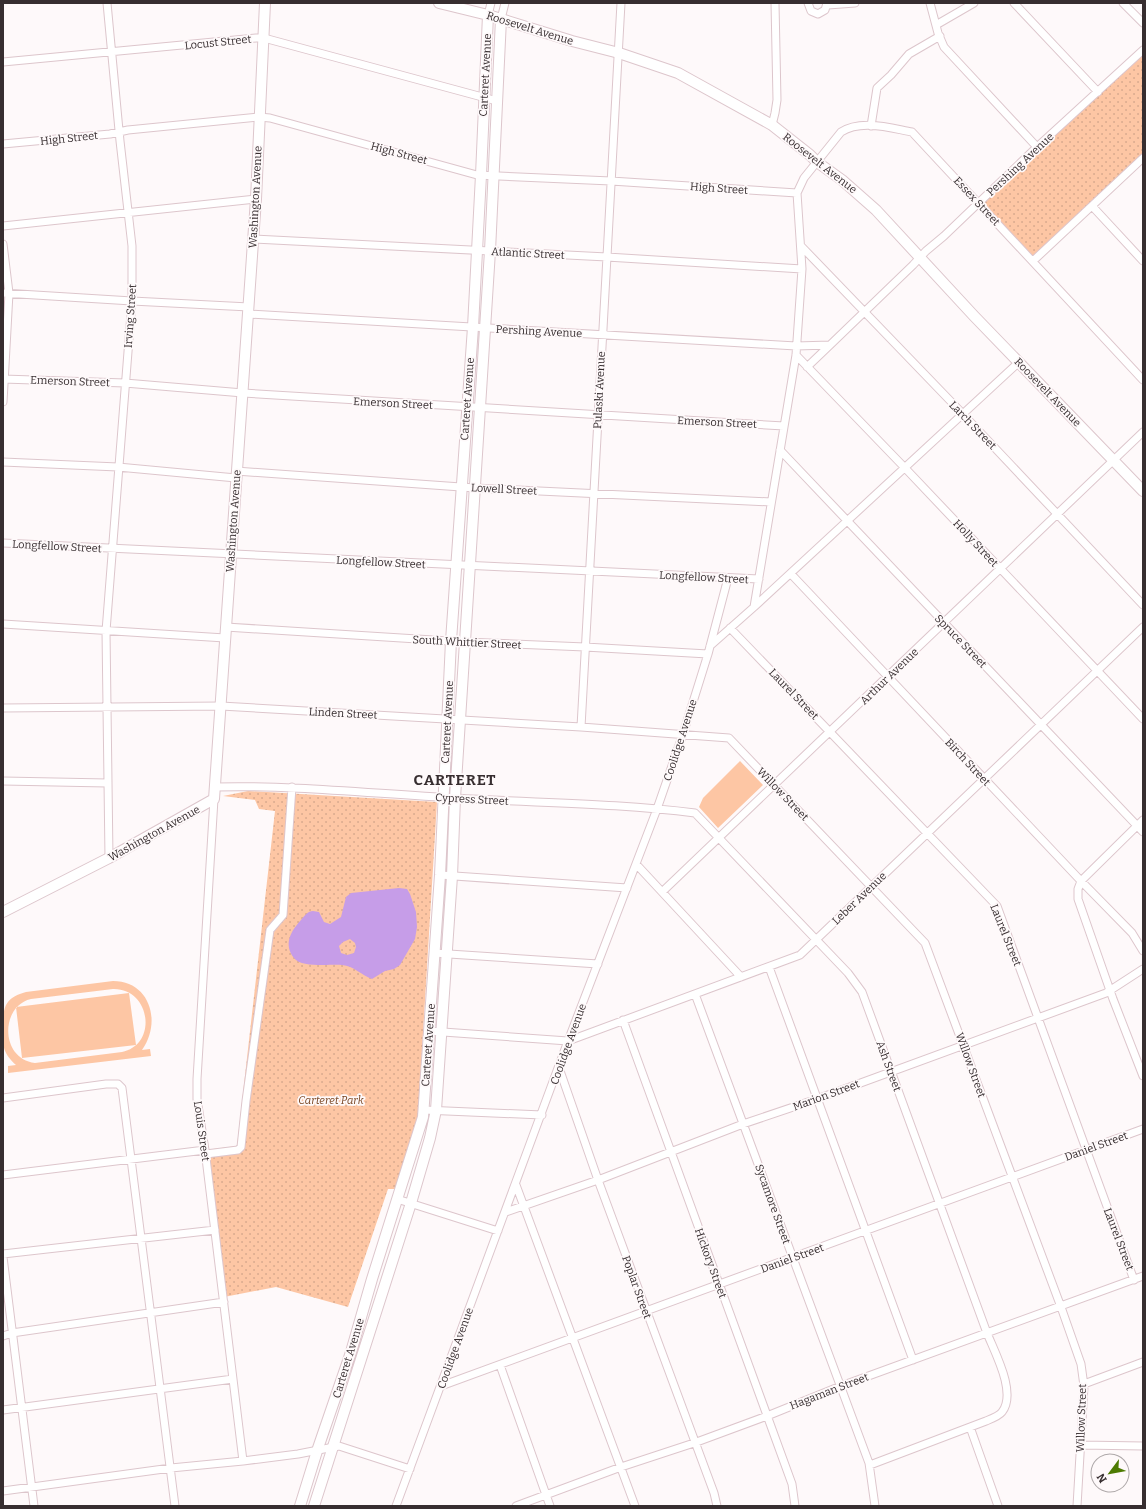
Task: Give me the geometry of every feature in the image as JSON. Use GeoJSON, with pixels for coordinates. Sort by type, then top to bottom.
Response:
{"type":"FeatureCollection","features":[{"type":"Feature","properties":{"kind":"street","name":"Irving Street"},"geometry":{"type":"LineString","coordinates":[[107,3],[119,132],[133,255],[132,301],[106,630],[109,858]]}},
{"type":"Feature","properties":{"kind":"street","name":"Washington Avenue"},"geometry":{"type":"LineString","coordinates":[[3,912],[109,858],[214,799],[256,199],[265,3]]}},
{"type":"Feature","properties":{"kind":"street","name":"Roosevelt Avenue"},"geometry":{"type":"LineString","coordinates":[[439,3],[488,15],[572,41],[619,53],[678,73],[772,125],[858,193],[876,210],[974,316],[1143,491]]}},
{"type":"Feature","properties":{"kind":"street"},"geometry":{"type":"LineString","coordinates":[[488,15],[491,3]]}},
{"type":"Feature","properties":{"kind":"street"},"geometry":{"type":"LineString","coordinates":[[501,19],[505,3]]}},
{"type":"Feature","properties":{"kind":"street","name":"Pulaski Avenue"},"geometry":{"type":"LineString","coordinates":[[581,727],[602,334],[622,3]]}},
{"type":"Feature","properties":{"kind":"street"},"geometry":{"type":"LineString","coordinates":[[772,125],[777,100],[775,3]]}},
{"type":"Feature","properties":{"kind":"street"},"geometry":{"type":"LineString","coordinates":[[808,3],[811,11],[818,14],[825,10],[827,4],[855,3]]}},
{"type":"Feature","properties":{"kind":"street"},"geometry":{"type":"LineString","coordinates":[[930,3],[944,47],[1037,147]]}},
{"type":"Feature","properties":{"kind":"street"},"geometry":{"type":"LineString","coordinates":[[936,25],[974,3]]}},
{"type":"Feature","properties":{"kind":"street"},"geometry":{"type":"LineString","coordinates":[[1014,3],[1098,92]]}},
{"type":"Feature","properties":{"kind":"street"},"geometry":{"type":"LineString","coordinates":[[1124,3],[1143,23]]}},
{"type":"Feature","properties":{"kind":"street","name":"Carteret Avenue"},"geometry":{"type":"LineString","coordinates":[[300,1506],[422,1124],[424,1110],[428,1031],[440,875],[451,641],[473,327],[488,15]]}},
{"type":"Feature","properties":{"kind":"street","name":"Carteret Avenue"},"geometry":{"type":"LineString","coordinates":[[314,1506],[410,1203],[430,1138],[436,1110],[452,876],[455,798],[490,251],[501,19]]}},
{"type":"Feature","properties":{"kind":"street"},"geometry":{"type":"LineString","coordinates":[[871,126],[877,88],[909,54],[940,36]]}},
{"type":"Feature","properties":{"kind":"street","name":"Locust Street"},"geometry":{"type":"LineString","coordinates":[[3,62],[264,38],[497,101]]}},
{"type":"Feature","properties":{"kind":"street","name":"Pershing Avenue"},"geometry":{"type":"LineString","coordinates":[[807,367],[921,258],[926,251],[954,227],[978,202],[1143,50]]}},
{"type":"Feature","properties":{"kind":"street","name":"High Street"},"geometry":{"type":"LineString","coordinates":[[3,144],[259,117],[277,120],[481,175],[611,181],[797,193]]}},
{"type":"Feature","properties":{"kind":"street","name":"Essex Street"},"geometry":{"type":"LineString","coordinates":[[797,193],[801,182],[841,132],[848,127],[871,126],[912,132],[1143,380]]}},
{"type":"Feature","properties":{"kind":"street"},"geometry":{"type":"LineString","coordinates":[[1033,261],[1143,158]]}},
{"type":"Feature","properties":{"kind":"street"},"geometry":{"type":"LineString","coordinates":[[754,607],[796,356],[802,269],[797,193]]}},
{"type":"Feature","properties":{"kind":"street"},"geometry":{"type":"LineString","coordinates":[[3,226],[256,199]]}},
{"type":"Feature","properties":{"kind":"street"},"geometry":{"type":"LineString","coordinates":[[1092,206],[1143,261]]}},
{"type":"Feature","properties":{"kind":"street","name":"Atlantic Street"},"geometry":{"type":"LineString","coordinates":[[253,239],[607,257],[802,269]]}},
{"type":"Feature","properties":{"kind":"street"},"geometry":{"type":"LineString","coordinates":[[3,244],[6,293],[3,402]]}},
{"type":"Feature","properties":{"kind":"street","name":"Larch Street"},"geometry":{"type":"LineString","coordinates":[[801,246],[963,414],[1143,605]]}},
{"type":"Feature","properties":{"kind":"street","name":"Pershing Avenue"},"geometry":{"type":"LineString","coordinates":[[6,293],[132,301],[485,328],[796,346],[830,346]]}},
{"type":"Feature","properties":{"kind":"street","name":"Holly Street"},"geometry":{"type":"LineString","coordinates":[[796,356],[905,468],[1143,719]]}},
{"type":"Feature","properties":{"kind":"street"},"geometry":{"type":"LineString","coordinates":[[710,646],[791,574],[1019,362]]}},
{"type":"Feature","properties":{"kind":"street","name":"Emerson Street"},"geometry":{"type":"LineString","coordinates":[[4,379],[125,383],[243,394],[784,426]]}},
{"type":"Feature","properties":{"kind":"street","name":"Arthur Avenue"},"geometry":{"type":"LineString","coordinates":[[662,892],[1143,432]]}},
{"type":"Feature","properties":{"kind":"street","name":"Spruce Street"},"geometry":{"type":"LineString","coordinates":[[780,450],[1041,724],[1140,823],[1143,832]]}},
{"type":"Feature","properties":{"kind":"street","name":"Lowell Street"},"geometry":{"type":"LineString","coordinates":[[3,462],[118,467],[475,488],[771,502]]}},
{"type":"Feature","properties":{"kind":"street","name":"Longfellow Street"},"geometry":{"type":"LineString","coordinates":[[3,543],[112,550],[759,579]]}},
{"type":"Feature","properties":{"kind":"street","name":"Birch Street"},"geometry":{"type":"LineString","coordinates":[[791,574],[889,676],[984,780],[1132,933],[1143,951]]}},
{"type":"Feature","properties":{"kind":"street","name":"Coolidge Avenue"},"geometry":{"type":"LineString","coordinates":[[396,1506],[542,1115],[568,1041],[657,808],[683,734],[708,654],[728,578]]}},
{"type":"Feature","properties":{"kind":"street"},"geometry":{"type":"LineString","coordinates":[[3,624],[225,638]]}},
{"type":"Feature","properties":{"kind":"street","name":"South Whittier Street"},"geometry":{"type":"LineString","coordinates":[[226,627],[465,642],[708,654]]}},
{"type":"Feature","properties":{"kind":"street","name":"Leber Avenue"},"geometry":{"type":"LineString","coordinates":[[568,1041],[800,955],[1143,627]]}},
{"type":"Feature","properties":{"kind":"street","name":"Laurel Street"},"geometry":{"type":"LineString","coordinates":[[730,628],[997,906],[1085,1150],[1134,1280]]}},
{"type":"Feature","properties":{"kind":"street","name":"Linden Street"},"geometry":{"type":"LineString","coordinates":[[3,708],[220,706],[683,734]]}},
{"type":"Feature","properties":{"kind":"street","name":"Willow Street"},"geometry":{"type":"LineString","coordinates":[[683,734],[729,738],[925,943],[1081,1364],[1084,1384],[1077,1506]]}},
{"type":"Feature","properties":{"kind":"street"},"geometry":{"type":"LineString","coordinates":[[3,781],[107,783]]}},
{"type":"Feature","properties":{"kind":"street","name":"Cypress Street"},"geometry":{"type":"LineString","coordinates":[[215,787],[292,788],[443,798],[657,808]]}},
{"type":"Feature","properties":{"kind":"street"},"geometry":{"type":"LineString","coordinates":[[3,1175],[132,1159],[238,1150],[241,1147],[270,930],[283,915],[292,788]]}},
{"type":"Feature","properties":{"kind":"street","name":"Louis Street"},"geometry":{"type":"LineString","coordinates":[[214,799],[197,1099],[206,1152],[243,1461]]}},
{"type":"Feature","properties":{"kind":"street","name":"Ash Street"},"geometry":{"type":"LineString","coordinates":[[657,808],[695,813],[848,973],[862,992],[1008,1387],[1008,1400],[1002,1413],[970,1427]]}},
{"type":"Feature","properties":{"kind":"street"},"geometry":{"type":"LineString","coordinates":[[1140,823],[1081,881],[1078,888],[1078,899],[1143,1076]]}},
{"type":"Feature","properties":{"kind":"street"},"geometry":{"type":"LineString","coordinates":[[636,864],[741,977]]}},
{"type":"Feature","properties":{"kind":"street"},"geometry":{"type":"LineString","coordinates":[[440,875],[627,888]]}},
{"type":"Feature","properties":{"kind":"street"},"geometry":{"type":"LineString","coordinates":[[434,952],[598,964]]}},
{"type":"Feature","properties":{"kind":"street"},"geometry":{"type":"LineString","coordinates":[[769,967],[913,1360]]}},
{"type":"Feature","properties":{"kind":"street","name":"Marion Street"},"geometry":{"type":"LineString","coordinates":[[506,1212],[598,1180],[743,1124],[817,1099],[1106,993],[1143,969]]}},
{"type":"Feature","properties":{"kind":"street","name":"Sycamore Street"},"geometry":{"type":"LineString","coordinates":[[695,994],[870,1465],[875,1506]]}},
{"type":"Feature","properties":{"kind":"street","name":"Hickory Street"},"geometry":{"type":"LineString","coordinates":[[623,1020],[792,1484],[795,1506]]}},
{"type":"Feature","properties":{"kind":"street"},"geometry":{"type":"LineString","coordinates":[[428,1031],[568,1041]]}},
{"type":"Feature","properties":{"kind":"street","name":"Poplar Street"},"geometry":{"type":"LineString","coordinates":[[559,1068],[646,1312],[714,1493],[717,1506]]}},
{"type":"Feature","properties":{"kind":"street"},"geometry":{"type":"LineString","coordinates":[[3,1098],[106,1084],[118,1084],[122,1088],[175,1506]]}},
{"type":"Feature","properties":{"kind":"street"},"geometry":{"type":"LineString","coordinates":[[424,1110],[542,1115]]}},
{"type":"Feature","properties":{"kind":"street","name":"Daniel Street"},"geometry":{"type":"LineString","coordinates":[[441,1386],[1143,1129]]}},
{"type":"Feature","properties":{"kind":"street"},"geometry":{"type":"LineString","coordinates":[[516,1185],[635,1506]]}},
{"type":"Feature","properties":{"kind":"street"},"geometry":{"type":"LineString","coordinates":[[397,1199],[498,1231]]}},
{"type":"Feature","properties":{"kind":"street"},"geometry":{"type":"LineString","coordinates":[[34,1506],[3,1255],[215,1230]]}},
{"type":"Feature","properties":{"kind":"street"},"geometry":{"type":"LineString","coordinates":[[374,1273],[387,1277]]}},
{"type":"Feature","properties":{"kind":"street","name":"Hagaman Street"},"geometry":{"type":"LineString","coordinates":[[516,1506],[621,1467],[694,1443],[767,1416],[841,1386],[1143,1276]]}},
{"type":"Feature","properties":{"kind":"street"},"geometry":{"type":"LineString","coordinates":[[3,1336],[12,1333],[224,1302]]}},
{"type":"Feature","properties":{"kind":"street"},"geometry":{"type":"LineString","coordinates":[[1084,1384],[1143,1362]]}},
{"type":"Feature","properties":{"kind":"street"},"geometry":{"type":"LineString","coordinates":[[500,1365],[550,1506]]}},
{"type":"Feature","properties":{"kind":"street"},"geometry":{"type":"LineString","coordinates":[[3,1410],[233,1380]]}},
{"type":"Feature","properties":{"kind":"street"},"geometry":{"type":"LineString","coordinates":[[340,1382],[352,1386]]}},
{"type":"Feature","properties":{"kind":"street"},"geometry":{"type":"LineString","coordinates":[[870,1465],[970,1427],[998,1506]]}},
{"type":"Feature","properties":{"kind":"street"},"geometry":{"type":"LineString","coordinates":[[1081,1445],[1143,1446]]}},
{"type":"Feature","properties":{"kind":"street"},"geometry":{"type":"LineString","coordinates":[[3,1491],[171,1468],[243,1461],[317,1451],[339,1446],[410,1469]]}},
{"type":"Feature","properties":{"kind":"green space"},"geometry":{"type":"Polygon","coordinates":[[[1143,49],[1143,160],[1035,261],[981,199],[1143,49]]]}},
{"type":"Feature","properties":{"kind":"green space"},"geometry":{"type":"Polygon","coordinates":[[[740,761],[763,785],[718,828],[699,807],[703,798],[740,761]]]}},
{"type":"Feature","properties":{"kind":"green space","name":"Carteret Park"},"geometry":{"type":"Polygon","coordinates":[[[248,791],[437,802],[418,1116],[395,1189],[388,1189],[348,1307],[276,1287],[224,1297],[205,1150],[237,1146],[275,811],[259,809],[255,800],[223,796],[248,791]]]}},
{"type":"Feature","properties":{"kind":"green space"},"geometry":{"type":"Polygon","coordinates":[[[113,981],[126,983],[136,988],[144,995],[149,1005],[151,1027],[148,1039],[142,1050],[150,1049],[151,1056],[8,1073],[8,1066],[16,1065],[8,1056],[4,1048],[4,1009],[13,997],[26,992],[113,981]],[[113,989],[31,999],[21,1004],[14,1011],[9,1021],[8,1032],[10,1043],[15,1052],[24,1059],[35,1063],[122,1052],[134,1047],[141,1039],[145,1029],[145,1018],[142,1007],[136,997],[126,991],[113,989]]]}},
{"type":"Feature","properties":{"kind":"green space"},"geometry":{"type":"Polygon","coordinates":[[[129,993],[136,1045],[22,1058],[16,1007],[129,993]]]}},
{"type":"Feature","properties":{"kind":"shaded area"},"geometry":{"type":"Polygon","coordinates":[[[399,888],[407,889],[416,912],[417,927],[415,939],[400,965],[394,969],[385,971],[372,979],[354,969],[342,965],[316,965],[303,963],[294,958],[289,948],[291,933],[306,914],[311,911],[319,912],[324,922],[330,924],[341,917],[346,897],[351,893],[399,888]],[[350,939],[343,942],[339,946],[341,953],[347,955],[354,953],[356,947],[355,943],[350,939]]]}},
{"type":"Feature","properties":{"kind":"district","name":"CARTERET"},"geometry":{"type":"Point","coordinates":[455,780]}}]}
